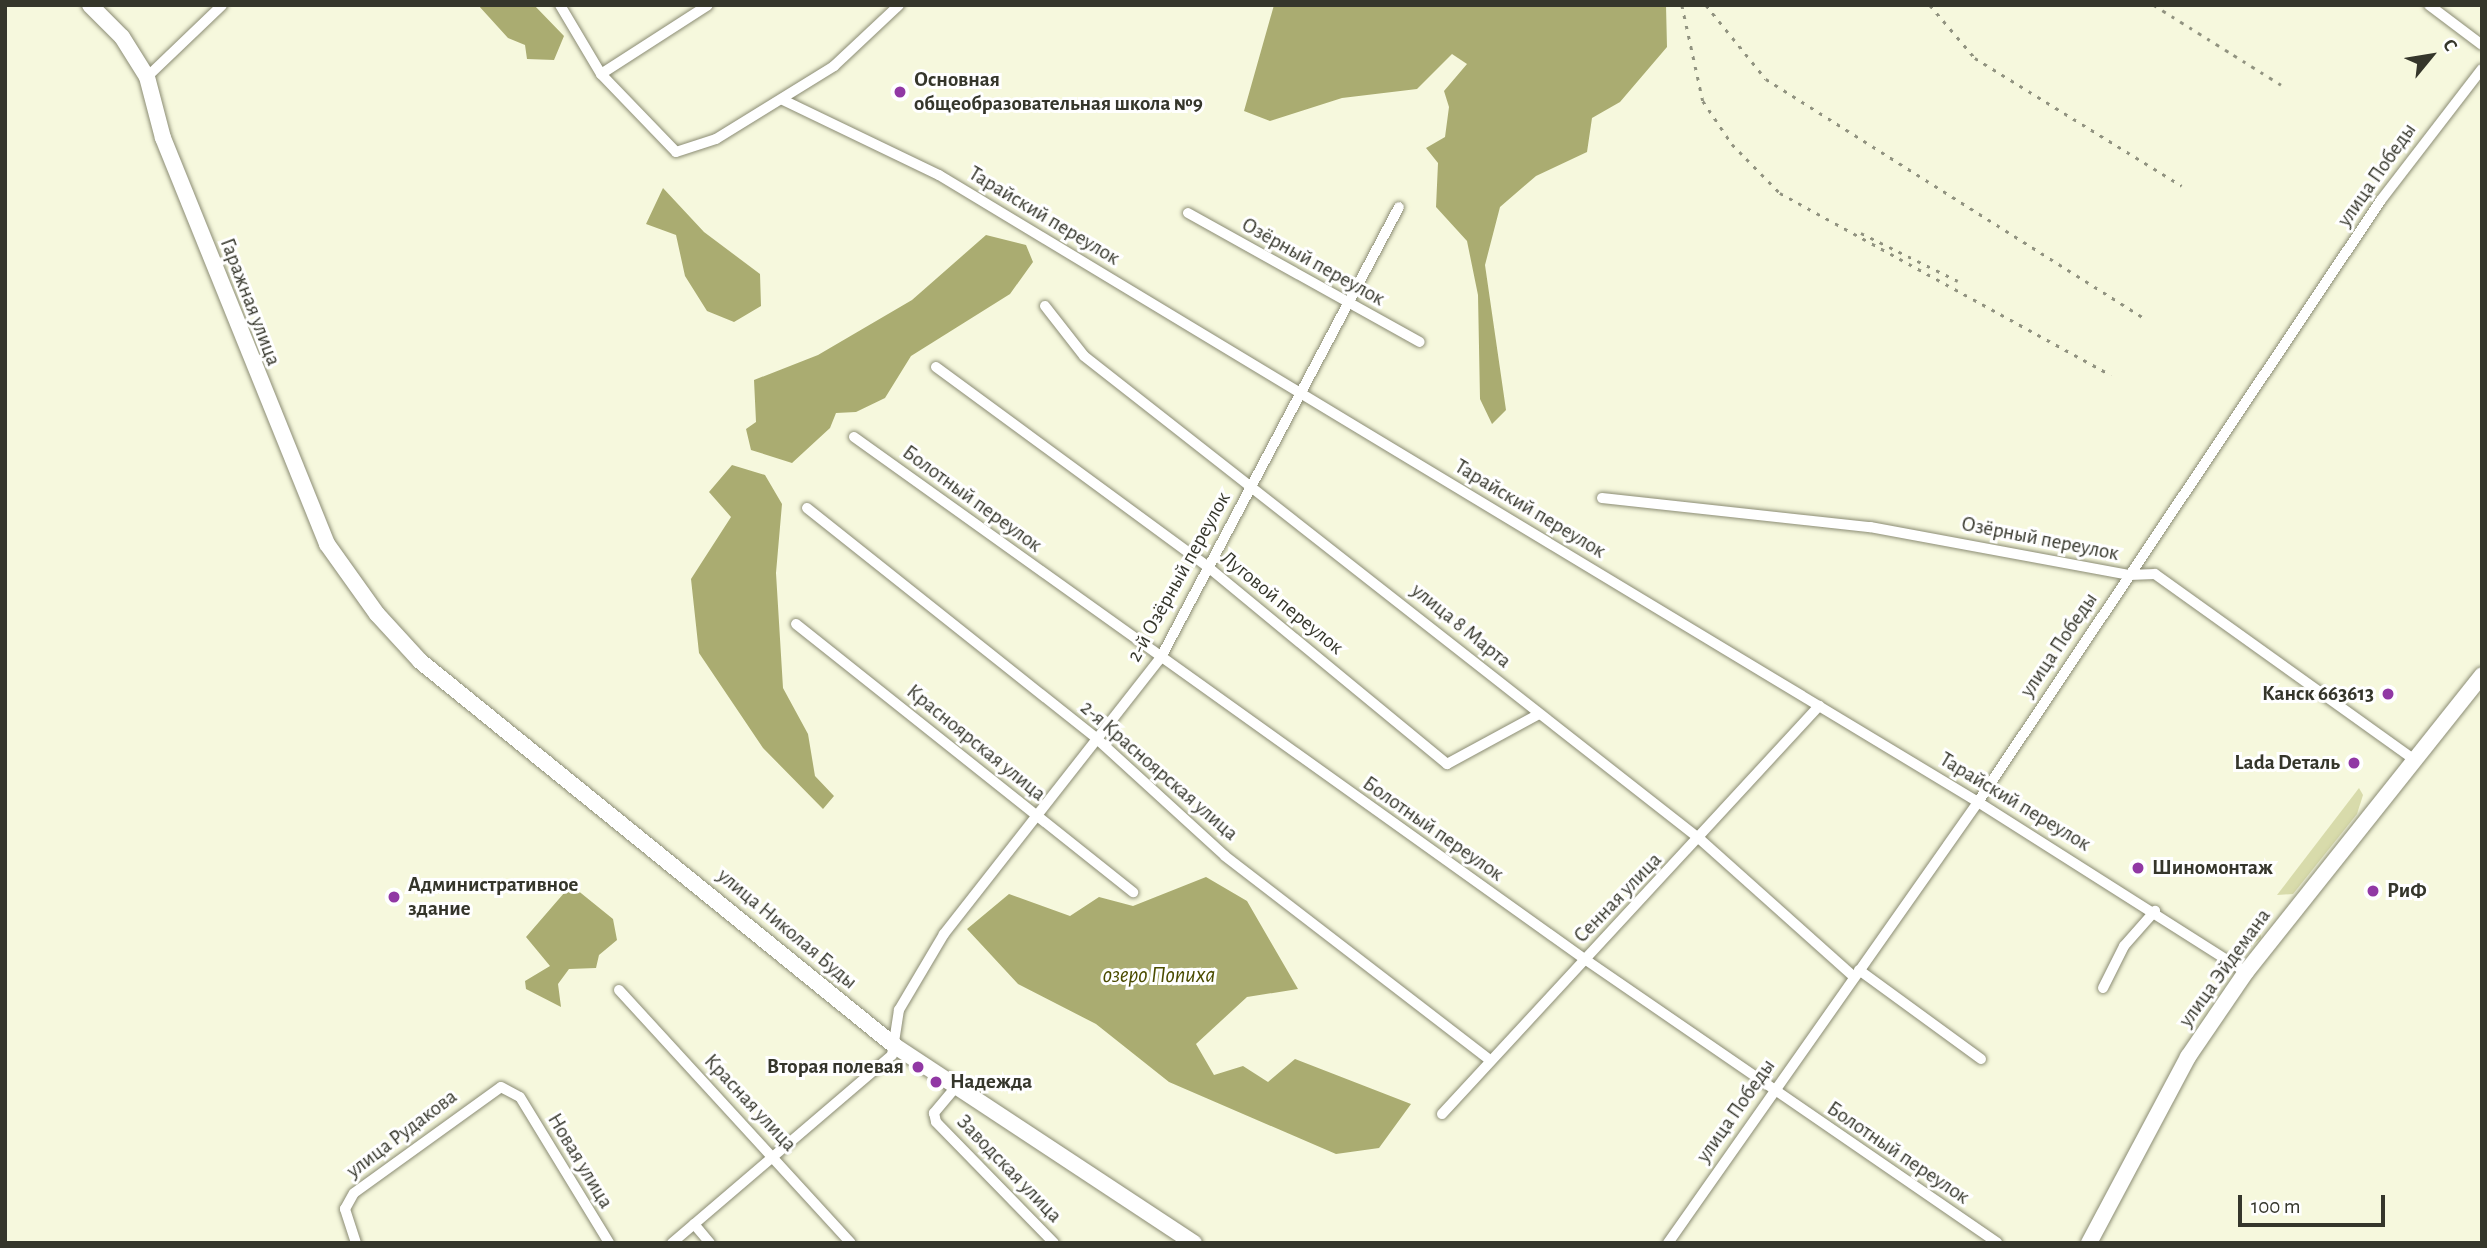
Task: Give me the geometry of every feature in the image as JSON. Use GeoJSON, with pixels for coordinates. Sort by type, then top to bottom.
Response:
{"type":"FeatureCollection","features":[{"type":"Feature","properties":{"kind":"street","name":"Гаражная улица"},"geometry":{"type":"LineString","coordinates":[[90,5],[121,37],[147,77],[163,138],[327,544],[377,614]]}},
{"type":"Feature","properties":{"kind":"street"},"geometry":{"type":"LineString","coordinates":[[147,77],[222,5]]}},
{"type":"Feature","properties":{"kind":"street"},"geometry":{"type":"LineString","coordinates":[[560,5],[601,74],[676,152],[716,139],[783,100],[834,66],[899,5]]}},
{"type":"Feature","properties":{"kind":"street"},"geometry":{"type":"LineString","coordinates":[[601,74],[708,5]]}},
{"type":"Feature","properties":{"kind":"street"},"geometry":{"type":"LineString","coordinates":[[2428,5],[2482,45]]}},
{"type":"Feature","properties":{"kind":"street","name":"улица Победы"},"geometry":{"type":"LineString","coordinates":[[1668,1243],[1978,802],[2381,200],[2482,69]]}},
{"type":"Feature","properties":{"kind":"street","name":"Тарайский переулок"},"geometry":{"type":"LineString","coordinates":[[783,100],[939,175],[1978,802],[2155,911],[2246,972]]}},
{"type":"Feature","properties":{"kind":"street","name":"2-й Озёрный переулок"},"geometry":{"type":"LineString","coordinates":[[895,1046],[899,1010],[944,934],[1035,814],[1160,659],[1399,207]]}},
{"type":"Feature","properties":{"kind":"street","name":"Озёрный переулок"},"geometry":{"type":"LineString","coordinates":[[1188,213],[1420,342]]}},
{"type":"Feature","properties":{"kind":"street","name":"улица 8 Марта"},"geometry":{"type":"LineString","coordinates":[[1045,306],[1084,356],[1253,483],[1700,840],[1857,973],[1981,1059]]}},
{"type":"Feature","properties":{"kind":"street","name":"Луговой переулок"},"geometry":{"type":"LineString","coordinates":[[936,367],[1208,567],[1447,764],[1539,714]]}},
{"type":"Feature","properties":{"kind":"street","name":"Болотный переулок"},"geometry":{"type":"LineString","coordinates":[[854,437],[1160,659],[1773,1092],[1997,1243]]}},
{"type":"Feature","properties":{"kind":"street","name":"Озёрный переулок"},"geometry":{"type":"LineString","coordinates":[[1602,498],[1870,527],[2129,575],[2166,579],[2413,759]]}},
{"type":"Feature","properties":{"kind":"street","name":"2-я Красноярская улица"},"geometry":{"type":"LineString","coordinates":[[807,508],[1097,739],[1225,856],[1489,1059]]}},
{"type":"Feature","properties":{"kind":"street","name":"улица Николая Буды"},"geometry":{"type":"LineString","coordinates":[[377,614],[420,661],[895,1046],[1194,1243]]}},
{"type":"Feature","properties":{"kind":"street","name":"Красноярская улица"},"geometry":{"type":"LineString","coordinates":[[796,624],[1133,892]]}},
{"type":"Feature","properties":{"kind":"street","name":"улица Эйдемана"},"geometry":{"type":"LineString","coordinates":[[2089,1243],[2188,1057],[2246,972],[2413,759],[2482,676]]}},
{"type":"Feature","properties":{"kind":"street","name":"Сенная улица"},"geometry":{"type":"LineString","coordinates":[[1442,1114],[1489,1059],[1700,840],[1819,706]]}},
{"type":"Feature","properties":{"kind":"street"},"geometry":{"type":"LineString","coordinates":[[2103,988],[2124,946],[2155,911]]}},
{"type":"Feature","properties":{"kind":"street","name":"Красная улица"},"geometry":{"type":"LineString","coordinates":[[619,990],[851,1243]]}},
{"type":"Feature","properties":{"kind":"street"},"geometry":{"type":"LineString","coordinates":[[672,1243],[884,1065],[895,1046]]}},
{"type":"Feature","properties":{"kind":"street","name":"улица Рудакова"},"geometry":{"type":"LineString","coordinates":[[356,1243],[345,1209],[354,1193],[495,1089],[508,1087],[520,1097]]}},
{"type":"Feature","properties":{"kind":"street","name":"Заводская улица"},"geometry":{"type":"LineString","coordinates":[[955,1088],[934,1113],[936,1122],[1054,1243]]}},
{"type":"Feature","properties":{"kind":"street","name":"Новая улица"},"geometry":{"type":"LineString","coordinates":[[520,1097],[609,1243]]}},
{"type":"Feature","properties":{"kind":"street"},"geometry":{"type":"LineString","coordinates":[[694,1224],[710,1243]]}},
{"type":"Feature","properties":{"kind":"shaded area"},"geometry":{"type":"Polygon","coordinates":[[[2359,788],[2363,795],[2357,814],[2293,894],[2277,895],[2359,788]]]}},
{"type":"Feature","properties":{"kind":"shaded area"},"geometry":{"type":"Polygon","coordinates":[[[2258,916],[2261,938],[2235,959],[2231,957],[2258,916]]]}},
{"type":"Feature","properties":{"kind":"water"},"geometry":{"type":"Polygon","coordinates":[[[478,5],[534,5],[564,36],[554,60],[527,59],[525,45],[508,38],[478,5]]]}},
{"type":"Feature","properties":{"kind":"water"},"geometry":{"type":"Polygon","coordinates":[[[1274,5],[1666,5],[1667,47],[1620,102],[1592,118],[1587,152],[1536,176],[1500,207],[1485,265],[1506,410],[1492,424],[1480,399],[1478,295],[1467,241],[1436,207],[1438,163],[1426,148],[1445,137],[1449,107],[1444,91],[1467,64],[1452,54],[1417,89],[1342,98],[1270,121],[1244,111],[1274,5]]]}},
{"type":"Feature","properties":{"kind":"water"},"geometry":{"type":"Polygon","coordinates":[[[663,188],[704,232],[760,274],[761,306],[734,322],[707,311],[685,276],[676,235],[646,224],[663,188]]]}},
{"type":"Feature","properties":{"kind":"water"},"geometry":{"type":"Polygon","coordinates":[[[986,235],[1026,245],[1033,262],[1010,294],[911,356],[885,398],[856,412],[836,413],[830,428],[792,463],[751,450],[746,429],[756,422],[754,380],[818,355],[912,300],[986,235]]]}},
{"type":"Feature","properties":{"kind":"water"},"geometry":{"type":"Polygon","coordinates":[[[732,465],[765,475],[782,504],[776,573],[783,688],[808,734],[815,776],[834,796],[823,809],[763,748],[699,653],[691,579],[731,517],[709,492],[732,465]]]}},
{"type":"Feature","properties":{"kind":"water","name":"озеро Попиха"},"geometry":{"type":"Polygon","coordinates":[[[1206,877],[1247,901],[1298,989],[1247,997],[1196,1044],[1214,1075],[1243,1066],[1268,1082],[1295,1059],[1411,1104],[1379,1148],[1336,1154],[1169,1082],[1096,1024],[1018,984],[967,929],[1009,894],[1070,916],[1099,897],[1133,906],[1206,877]]]}},
{"type":"Feature","properties":{"kind":"water"},"geometry":{"type":"Polygon","coordinates":[[[571,885],[613,919],[617,940],[599,955],[596,968],[569,969],[558,984],[561,1007],[526,989],[525,981],[550,966],[526,937],[571,885]]]}},
{"type":"Feature","properties":{"kind":"railway"},"geometry":{"type":"LineString","coordinates":[[1682,5],[1703,101],[1732,144],[1780,193],[2111,375]]}},
{"type":"Feature","properties":{"kind":"railway"},"geometry":{"type":"LineString","coordinates":[[1706,5],[1766,79],[2147,320]]}},
{"type":"Feature","properties":{"kind":"railway"},"geometry":{"type":"LineString","coordinates":[[1930,5],[1975,58],[2182,186]]}},
{"type":"Feature","properties":{"kind":"railway"},"geometry":{"type":"LineString","coordinates":[[2154,5],[2283,86]]}},
{"type":"Feature","properties":{"kind":"railway"},"geometry":{"type":"LineString","coordinates":[[1861,233],[1958,281]]}},
{"type":"Feature","properties":{"kind":"place","name":"Основная общеобразовательная школа №9"},"geometry":{"type":"Point","coordinates":[900,92]}},
{"type":"Feature","properties":{"kind":"place","name":"Канск 663613"},"geometry":{"type":"Point","coordinates":[2388,694]}},
{"type":"Feature","properties":{"kind":"place","name":"Lada Dеталь"},"geometry":{"type":"Point","coordinates":[2354,763]}},
{"type":"Feature","properties":{"kind":"place","name":"Шиномонтаж"},"geometry":{"type":"Point","coordinates":[2138,868]}},
{"type":"Feature","properties":{"kind":"place","name":"РиФ"},"geometry":{"type":"Point","coordinates":[2373,891]}},
{"type":"Feature","properties":{"kind":"place","name":"Административное здание"},"geometry":{"type":"Point","coordinates":[394,897]}},
{"type":"Feature","properties":{"kind":"place","name":"Вторая полевая"},"geometry":{"type":"Point","coordinates":[918,1067]}},
{"type":"Feature","properties":{"kind":"place","name":"Надежда"},"geometry":{"type":"Point","coordinates":[936,1082]}}]}
